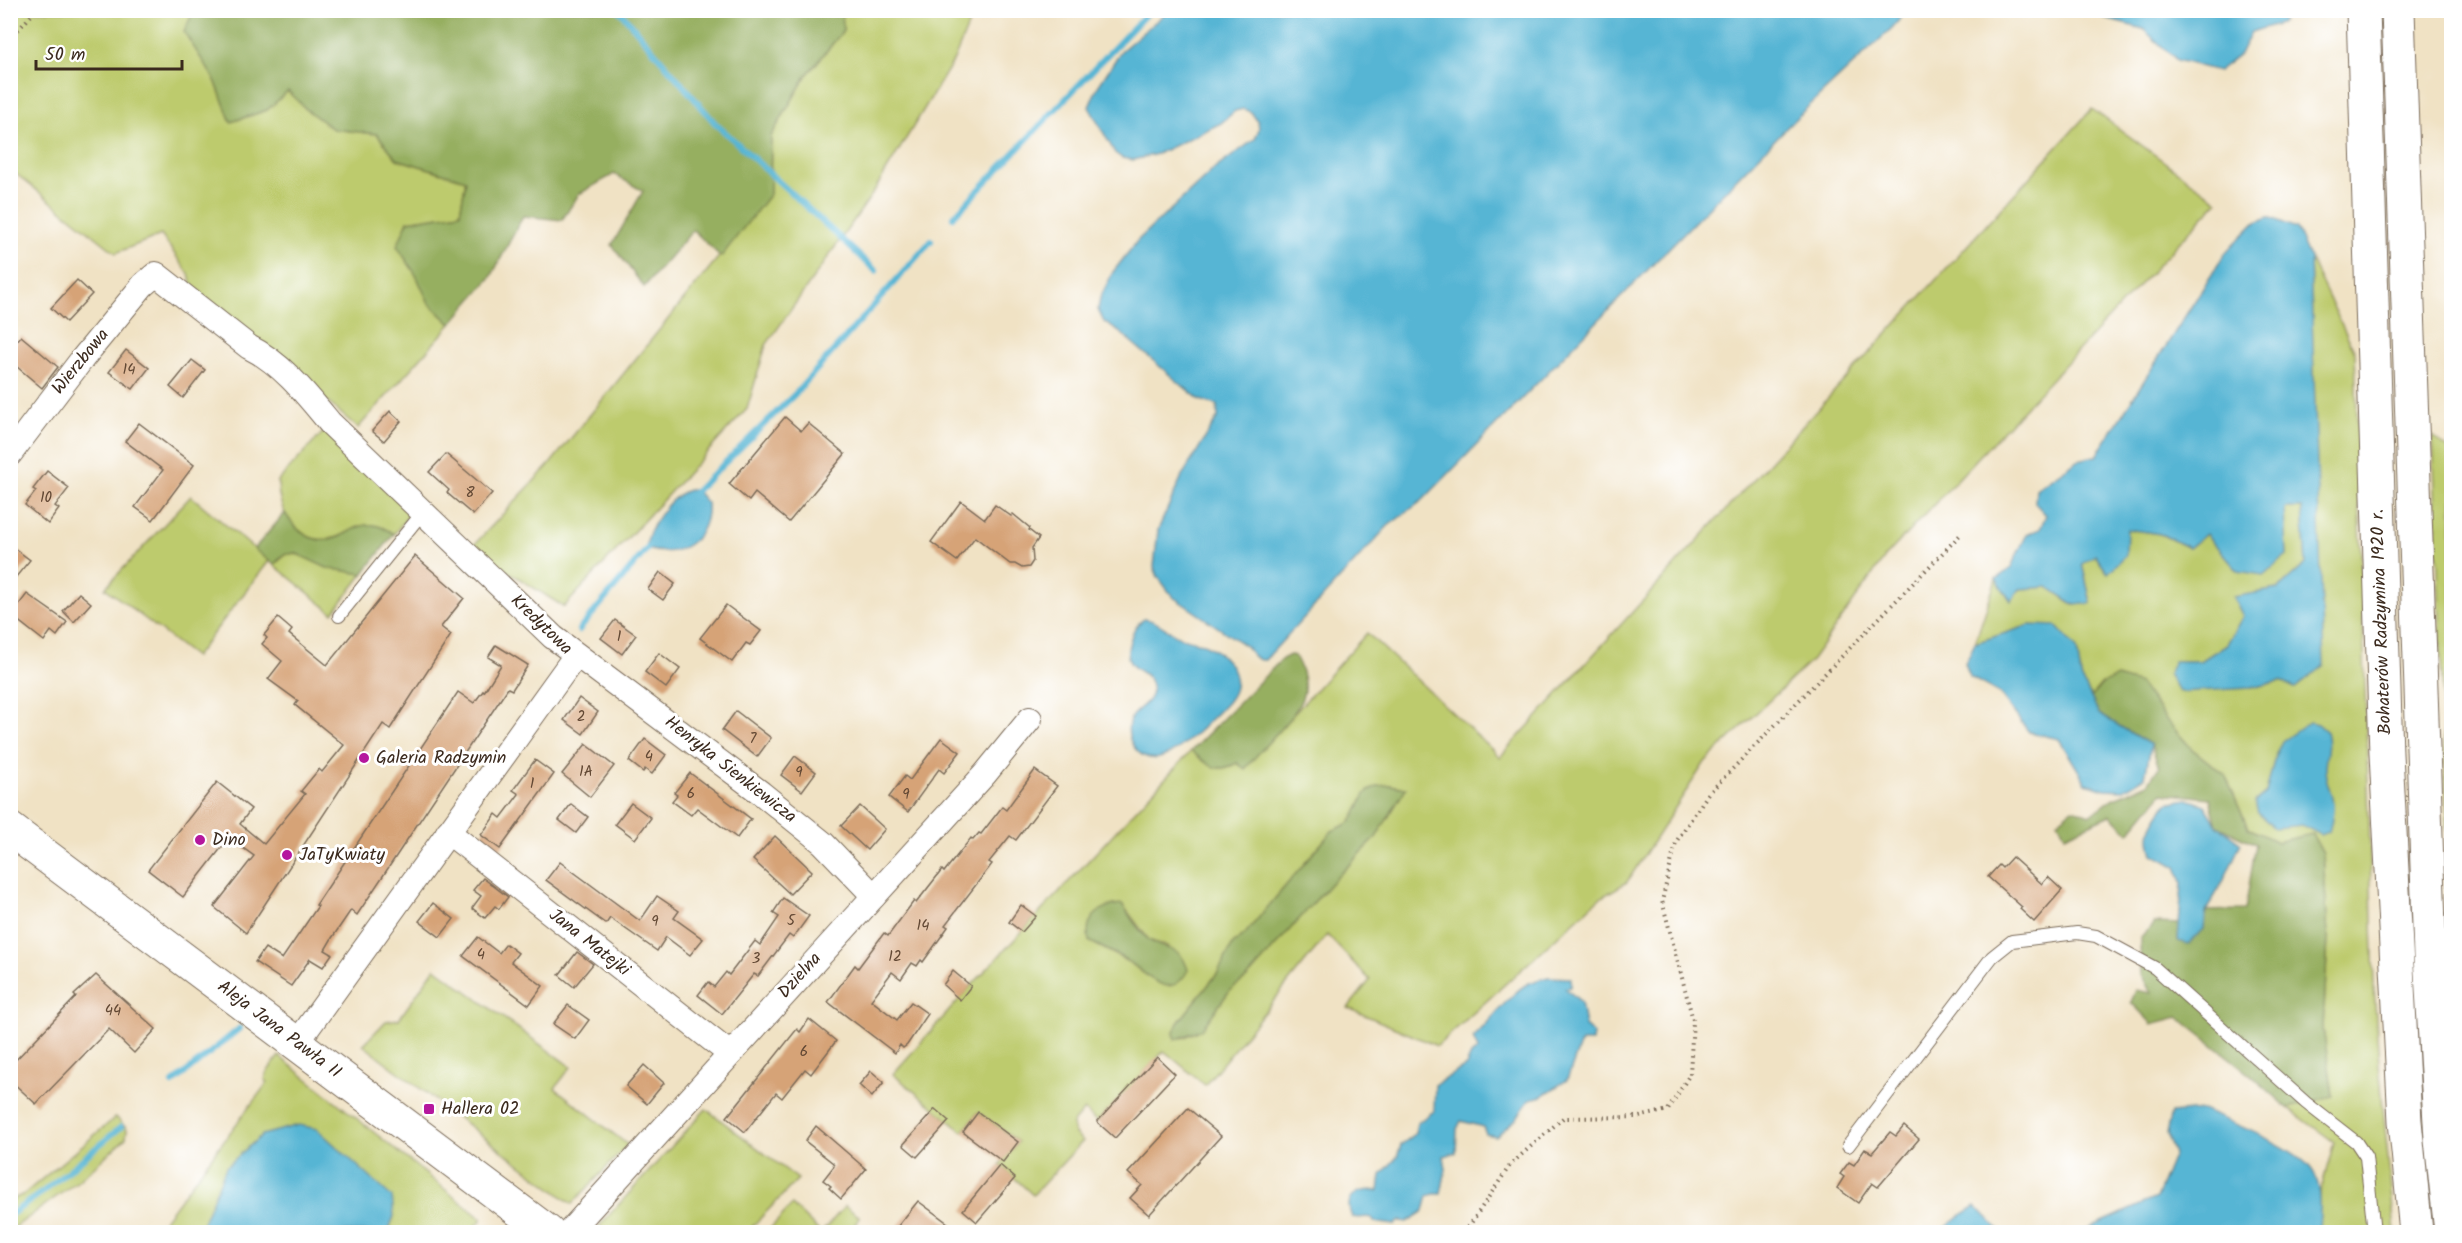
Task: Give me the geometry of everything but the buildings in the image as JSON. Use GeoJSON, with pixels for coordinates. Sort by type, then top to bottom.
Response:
{"type":"FeatureCollection","features":[{"type":"Feature","properties":{"kind":"main road","name":"Bohaterów Radzymina 1920 r."},"geometry":{"type":"LineString","coordinates":[[2363,10],[2388,789],[2404,1110],[2416,1233]]}},
{"type":"Feature","properties":{"kind":"main road","name":"Bohaterów Radzymina 1920 r."},"geometry":{"type":"LineString","coordinates":[[2398,10],[2430,955],[2441,1139],[2451,1233]]}},
{"type":"Feature","properties":{"kind":"main road","name":"Aleja Jana Pawła II"},"geometry":{"type":"LineString","coordinates":[[10,828],[548,1233]]}},
{"type":"Feature","properties":{"kind":"main road"},"geometry":{"type":"LineString","coordinates":[[2430,955],[2451,1051]]}},
{"type":"Feature","properties":{"kind":"street","name":"Wierzbowa"},"geometry":{"type":"LineString","coordinates":[[10,454],[83,358],[143,285],[156,274]]}},
{"type":"Feature","properties":{"kind":"street","name":"Kredytowa"},"geometry":{"type":"LineString","coordinates":[[156,274],[249,347],[265,356],[297,385],[330,423],[553,637],[576,655],[297,1043]]}},
{"type":"Feature","properties":{"kind":"street","name":"Henryka Sienkiewicza"},"geometry":{"type":"LineString","coordinates":[[576,655],[761,793],[823,843],[874,896]]}},
{"type":"Feature","properties":{"kind":"street","name":"Dzielna"},"geometry":{"type":"LineString","coordinates":[[570,1233],[984,774],[1030,719]]}},
{"type":"Feature","properties":{"kind":"street","name":"Jana Matejki"},"geometry":{"type":"LineString","coordinates":[[448,832],[730,1053]]}},
{"type":"Feature","properties":{"kind":"lane"},"geometry":{"type":"LineString","coordinates":[[339,616],[423,512]]}},
{"type":"Feature","properties":{"kind":"lane"},"geometry":{"type":"LineString","coordinates":[[1848,1146],[1992,957],[2012,941],[2077,933],[2096,936],[2155,968],[2306,1103],[2356,1142],[2366,1157],[2374,1233]]}},
{"type":"Feature","properties":{"kind":"path"},"geometry":{"type":"LineString","coordinates":[[10,39],[36,10]]}},
{"type":"Feature","properties":{"kind":"path"},"geometry":{"type":"LineString","coordinates":[[2451,27],[2447,123],[2451,147]]}},
{"type":"Feature","properties":{"kind":"path"},"geometry":{"type":"LineString","coordinates":[[1465,1233],[1511,1164],[1563,1118],[1639,1117],[1668,1110],[1690,1074],[1694,1020],[1662,901],[1676,842],[1708,794],[1960,535]]}},
{"type":"Feature","properties":{"kind":"green space"},"geometry":{"type":"Polygon","coordinates":[[[194,10],[842,10],[843,31],[806,76],[771,136],[770,194],[721,257],[693,230],[644,287],[612,245],[643,191],[614,174],[579,194],[562,220],[523,216],[491,277],[451,324],[429,303],[416,275],[397,246],[408,221],[460,213],[466,180],[397,159],[377,134],[333,129],[307,110],[288,91],[267,110],[231,122],[215,80],[184,32],[194,10]]]}},
{"type":"Feature","properties":{"kind":"green space"},"geometry":{"type":"Polygon","coordinates":[[[10,11],[194,11],[185,32],[215,80],[231,122],[267,110],[287,91],[307,110],[333,129],[377,134],[397,159],[466,180],[460,213],[408,221],[416,275],[429,303],[451,324],[358,428],[192,286],[189,274],[161,235],[116,253],[11,170],[10,11]]]}},
{"type":"Feature","properties":{"kind":"green space"},"geometry":{"type":"Polygon","coordinates":[[[842,11],[974,11],[954,60],[871,196],[766,345],[747,409],[564,607],[471,548],[550,464],[770,194],[771,136],[806,76],[843,31],[842,11]]]}},
{"type":"Feature","properties":{"kind":"green space"},"geometry":{"type":"Polygon","coordinates":[[[2092,109],[2218,201],[1885,557],[1812,660],[1705,762],[1627,882],[1600,898],[1437,1046],[1348,1008],[1370,980],[1327,935],[1205,1085],[1164,1051],[1097,1122],[1084,1110],[1072,1124],[1074,1133],[1083,1141],[1033,1195],[1000,1165],[1018,1142],[978,1112],[963,1132],[893,1074],[971,986],[1191,751],[1207,764],[1217,768],[1237,763],[1245,768],[1367,633],[1500,757],[2092,109]],[[1390,785],[1378,786],[1348,824],[1332,831],[1245,934],[1233,944],[1217,974],[1178,1023],[1183,1038],[1202,1029],[1230,990],[1247,978],[1331,883],[1375,839],[1405,788],[1390,785]],[[1122,904],[1089,941],[1129,962],[1143,973],[1168,947],[1149,940],[1122,904]]]}},
{"type":"Feature","properties":{"kind":"green space"},"geometry":{"type":"Polygon","coordinates":[[[2310,259],[2355,352],[2374,988],[2395,1232],[2319,1232],[2320,1193],[2334,1142],[2288,1108],[2333,1095],[2323,1028],[2328,937],[2323,854],[2312,834],[2277,842],[2248,828],[2225,775],[2192,749],[2168,722],[2102,684],[2091,697],[2081,677],[2077,649],[2030,625],[1975,643],[1996,579],[2011,600],[2020,589],[2048,587],[2074,605],[2091,602],[2082,564],[2095,555],[2107,572],[2126,529],[2160,534],[2189,548],[2206,534],[2238,571],[2287,556],[2284,508],[2302,508],[2306,564],[2278,589],[2233,597],[2243,616],[2227,644],[2201,661],[2174,661],[2251,688],[2280,681],[2323,665],[2310,259]]]}},
{"type":"Feature","properties":{"kind":"green space"},"geometry":{"type":"Polygon","coordinates":[[[326,429],[413,510],[394,534],[379,526],[369,525],[338,537],[321,539],[300,532],[286,515],[281,504],[278,481],[326,429]]]}},
{"type":"Feature","properties":{"kind":"green space"},"geometry":{"type":"Polygon","coordinates":[[[2433,436],[2452,452],[2451,938],[2449,874],[2433,436]]]}},
{"type":"Feature","properties":{"kind":"green space"},"geometry":{"type":"Polygon","coordinates":[[[191,496],[269,561],[195,657],[105,588],[191,496]]]}},
{"type":"Feature","properties":{"kind":"green space"},"geometry":{"type":"Polygon","coordinates":[[[285,513],[301,532],[314,539],[330,540],[368,525],[382,527],[394,534],[363,574],[327,568],[295,553],[283,555],[274,565],[254,549],[285,513]]]}},
{"type":"Feature","properties":{"kind":"green space"},"geometry":{"type":"Polygon","coordinates":[[[288,553],[304,556],[328,568],[363,574],[333,613],[274,565],[288,553]]]}},
{"type":"Feature","properties":{"kind":"green space"},"geometry":{"type":"Polygon","coordinates":[[[1290,655],[1295,656],[1301,669],[1304,680],[1302,698],[1292,715],[1245,769],[1237,763],[1217,768],[1207,764],[1191,751],[1282,659],[1290,655]]]}},
{"type":"Feature","properties":{"kind":"green space"},"geometry":{"type":"Polygon","coordinates":[[[2116,677],[2140,684],[2168,722],[2192,749],[2225,775],[2248,828],[2277,842],[2312,834],[2323,854],[2328,937],[2323,1028],[2333,1096],[2288,1108],[2251,1075],[2178,1017],[2152,1024],[2131,1002],[2136,990],[2151,993],[2141,974],[2140,939],[2154,923],[2180,924],[2178,941],[2204,929],[2206,911],[2245,910],[2256,844],[2217,826],[2210,798],[2162,793],[2129,833],[2111,815],[2065,835],[2058,821],[2073,809],[2090,815],[2112,799],[2148,784],[2159,767],[2151,745],[2099,714],[2091,697],[2102,684],[2116,677]]]}},
{"type":"Feature","properties":{"kind":"green space"},"geometry":{"type":"Polygon","coordinates":[[[1390,785],[1406,788],[1375,839],[1331,883],[1247,978],[1230,990],[1202,1029],[1175,1040],[1174,1032],[1178,1023],[1217,974],[1233,944],[1245,934],[1332,831],[1350,822],[1367,792],[1379,786],[1390,785]]]}},
{"type":"Feature","properties":{"kind":"green space"},"geometry":{"type":"Polygon","coordinates":[[[1122,904],[1148,939],[1176,951],[1184,961],[1188,970],[1175,985],[1168,986],[1153,980],[1126,960],[1089,941],[1089,926],[1096,914],[1107,907],[1122,904]]]}},
{"type":"Feature","properties":{"kind":"green space"},"geometry":{"type":"Polygon","coordinates":[[[435,968],[571,1067],[555,1088],[628,1145],[572,1204],[363,1045],[386,1021],[399,1019],[435,968]]]}},
{"type":"Feature","properties":{"kind":"green space"},"geometry":{"type":"Polygon","coordinates":[[[279,1056],[482,1219],[472,1232],[388,1232],[394,1216],[220,1184],[199,1232],[155,1232],[268,1082],[265,1080],[267,1072],[279,1056]]]}},
{"type":"Feature","properties":{"kind":"green space"},"geometry":{"type":"Polygon","coordinates":[[[706,1109],[798,1179],[747,1232],[609,1232],[599,1226],[706,1109]]]}},
{"type":"Feature","properties":{"kind":"green space"},"geometry":{"type":"Polygon","coordinates":[[[116,1117],[127,1129],[126,1138],[78,1181],[11,1230],[11,1200],[24,1194],[116,1117]]]}},
{"type":"Feature","properties":{"kind":"green space"},"geometry":{"type":"Polygon","coordinates":[[[792,1205],[820,1232],[767,1232],[792,1205]]]}},
{"type":"Feature","properties":{"kind":"green space"},"geometry":{"type":"Polygon","coordinates":[[[845,1206],[860,1217],[850,1232],[822,1232],[845,1206]]]}},
{"type":"Feature","properties":{"kind":"water"},"geometry":{"type":"Polygon","coordinates":[[[1168,11],[1907,11],[1892,28],[1795,119],[1423,500],[1388,526],[1265,660],[1259,660],[1247,647],[1173,597],[1158,577],[1154,567],[1158,530],[1182,476],[1218,417],[1217,405],[1200,400],[1121,333],[1104,322],[1098,310],[1100,298],[1113,272],[1138,240],[1213,170],[1255,139],[1259,129],[1258,122],[1251,112],[1243,109],[1235,111],[1221,123],[1157,154],[1133,160],[1122,158],[1115,153],[1089,107],[1097,88],[1121,51],[1168,11]]]}},
{"type":"Feature","properties":{"kind":"water"},"geometry":{"type":"Polygon","coordinates":[[[2095,11],[2283,11],[2283,22],[2251,32],[2240,54],[2218,71],[2177,60],[2143,29],[2102,18],[2095,11]]]}},
{"type":"Feature","properties":{"kind":"water"},"geometry":{"type":"Polygon","coordinates":[[[2269,217],[2296,228],[2310,259],[2324,665],[2295,688],[2280,681],[2251,688],[2179,692],[2168,674],[2174,661],[2201,661],[2227,644],[2243,616],[2233,597],[2278,589],[2306,564],[2302,508],[2285,508],[2287,556],[2263,575],[2238,571],[2206,534],[2189,548],[2161,534],[2127,529],[2126,555],[2108,573],[2095,555],[2082,564],[2091,603],[2075,605],[2048,587],[2020,589],[2011,601],[1996,579],[2010,569],[2027,534],[2040,529],[2046,515],[2035,503],[2036,489],[2078,460],[2096,456],[2226,252],[2256,222],[2269,217]]]}},
{"type":"Feature","properties":{"kind":"water"},"geometry":{"type":"Polygon","coordinates":[[[696,490],[707,503],[704,526],[698,536],[681,549],[659,552],[647,549],[650,532],[660,514],[682,493],[696,490]]]}},
{"type":"Feature","properties":{"kind":"water"},"geometry":{"type":"Polygon","coordinates":[[[1144,619],[1180,637],[1212,648],[1228,662],[1236,680],[1234,692],[1219,711],[1185,744],[1159,758],[1144,756],[1139,752],[1130,740],[1129,733],[1131,718],[1150,698],[1152,689],[1151,681],[1147,676],[1132,665],[1128,652],[1133,631],[1144,619]]]}},
{"type":"Feature","properties":{"kind":"water"},"geometry":{"type":"Polygon","coordinates":[[[2030,625],[2056,626],[2077,649],[2081,677],[2099,714],[2151,745],[2145,777],[2124,790],[2105,789],[2086,783],[2059,739],[2029,732],[1999,693],[1970,677],[1965,663],[1975,643],[2030,625]]]}},
{"type":"Feature","properties":{"kind":"water"},"geometry":{"type":"Polygon","coordinates":[[[2309,722],[2318,724],[2326,731],[2328,742],[2325,773],[2333,811],[2329,832],[2321,835],[2302,825],[2274,828],[2258,813],[2255,802],[2266,793],[2275,756],[2282,741],[2309,722]]]}},
{"type":"Feature","properties":{"kind":"water"},"geometry":{"type":"Polygon","coordinates":[[[2187,799],[2205,805],[2217,825],[2241,843],[2223,882],[2206,911],[2204,929],[2189,944],[2178,941],[2182,882],[2176,867],[2153,854],[2150,839],[2152,827],[2167,803],[2187,799]]]}},
{"type":"Feature","properties":{"kind":"water"},"geometry":{"type":"Polygon","coordinates":[[[1548,977],[1571,978],[1571,987],[1565,988],[1581,1002],[1585,1026],[1593,1033],[1592,1042],[1581,1042],[1567,1080],[1542,1096],[1530,1099],[1516,1119],[1496,1136],[1486,1134],[1483,1127],[1461,1121],[1457,1129],[1456,1153],[1444,1156],[1446,1169],[1441,1194],[1428,1196],[1424,1211],[1407,1222],[1400,1221],[1394,1225],[1374,1222],[1369,1217],[1352,1217],[1349,1203],[1351,1198],[1359,1192],[1379,1191],[1381,1175],[1397,1157],[1401,1145],[1415,1134],[1417,1123],[1434,1111],[1435,1085],[1466,1066],[1471,1055],[1478,1049],[1473,1038],[1522,987],[1548,977]]]}},
{"type":"Feature","properties":{"kind":"water"},"geometry":{"type":"Polygon","coordinates":[[[2202,1110],[2280,1145],[2307,1164],[2314,1173],[2319,1187],[2319,1232],[2080,1232],[2156,1198],[2174,1154],[2166,1134],[2171,1113],[2202,1110]]]}},
{"type":"Feature","properties":{"kind":"water"},"geometry":{"type":"Polygon","coordinates":[[[299,1125],[317,1129],[392,1197],[394,1216],[388,1232],[199,1232],[226,1167],[262,1135],[299,1125]]]}},
{"type":"Feature","properties":{"kind":"water"},"geometry":{"type":"Polygon","coordinates":[[[1976,1206],[2001,1232],[1941,1232],[1958,1217],[1976,1206]]]}},
{"type":"Feature","properties":{"kind":"waterway"},"geometry":{"type":"LineString","coordinates":[[619,10],[715,123],[876,271]]}},
{"type":"Feature","properties":{"kind":"waterway"},"geometry":{"type":"LineString","coordinates":[[953,217],[1150,10]]}},
{"type":"Feature","properties":{"kind":"waterway"},"geometry":{"type":"LineString","coordinates":[[691,496],[795,394],[931,241]]}},
{"type":"Feature","properties":{"kind":"waterway"},"geometry":{"type":"LineString","coordinates":[[579,630],[652,543]]}},
{"type":"Feature","properties":{"kind":"waterway"},"geometry":{"type":"LineString","coordinates":[[173,1083],[240,1028]]}},
{"type":"Feature","properties":{"kind":"waterway"},"geometry":{"type":"LineString","coordinates":[[10,1215],[44,1191],[121,1127]]}},
{"type":"Feature","properties":{"kind":"place","name":"Galeria Radzymin"},"geometry":{"type":"Point","coordinates":[364,758]}},
{"type":"Feature","properties":{"kind":"place","name":"Dino"},"geometry":{"type":"Point","coordinates":[200,840]}},
{"type":"Feature","properties":{"kind":"place","name":"JaTyKwiaty"},"geometry":{"type":"Point","coordinates":[287,855]}},
{"type":"Feature","properties":{"kind":"place","name":"Hallera 02"},"geometry":{"type":"Point","coordinates":[429,1109]}}]}
